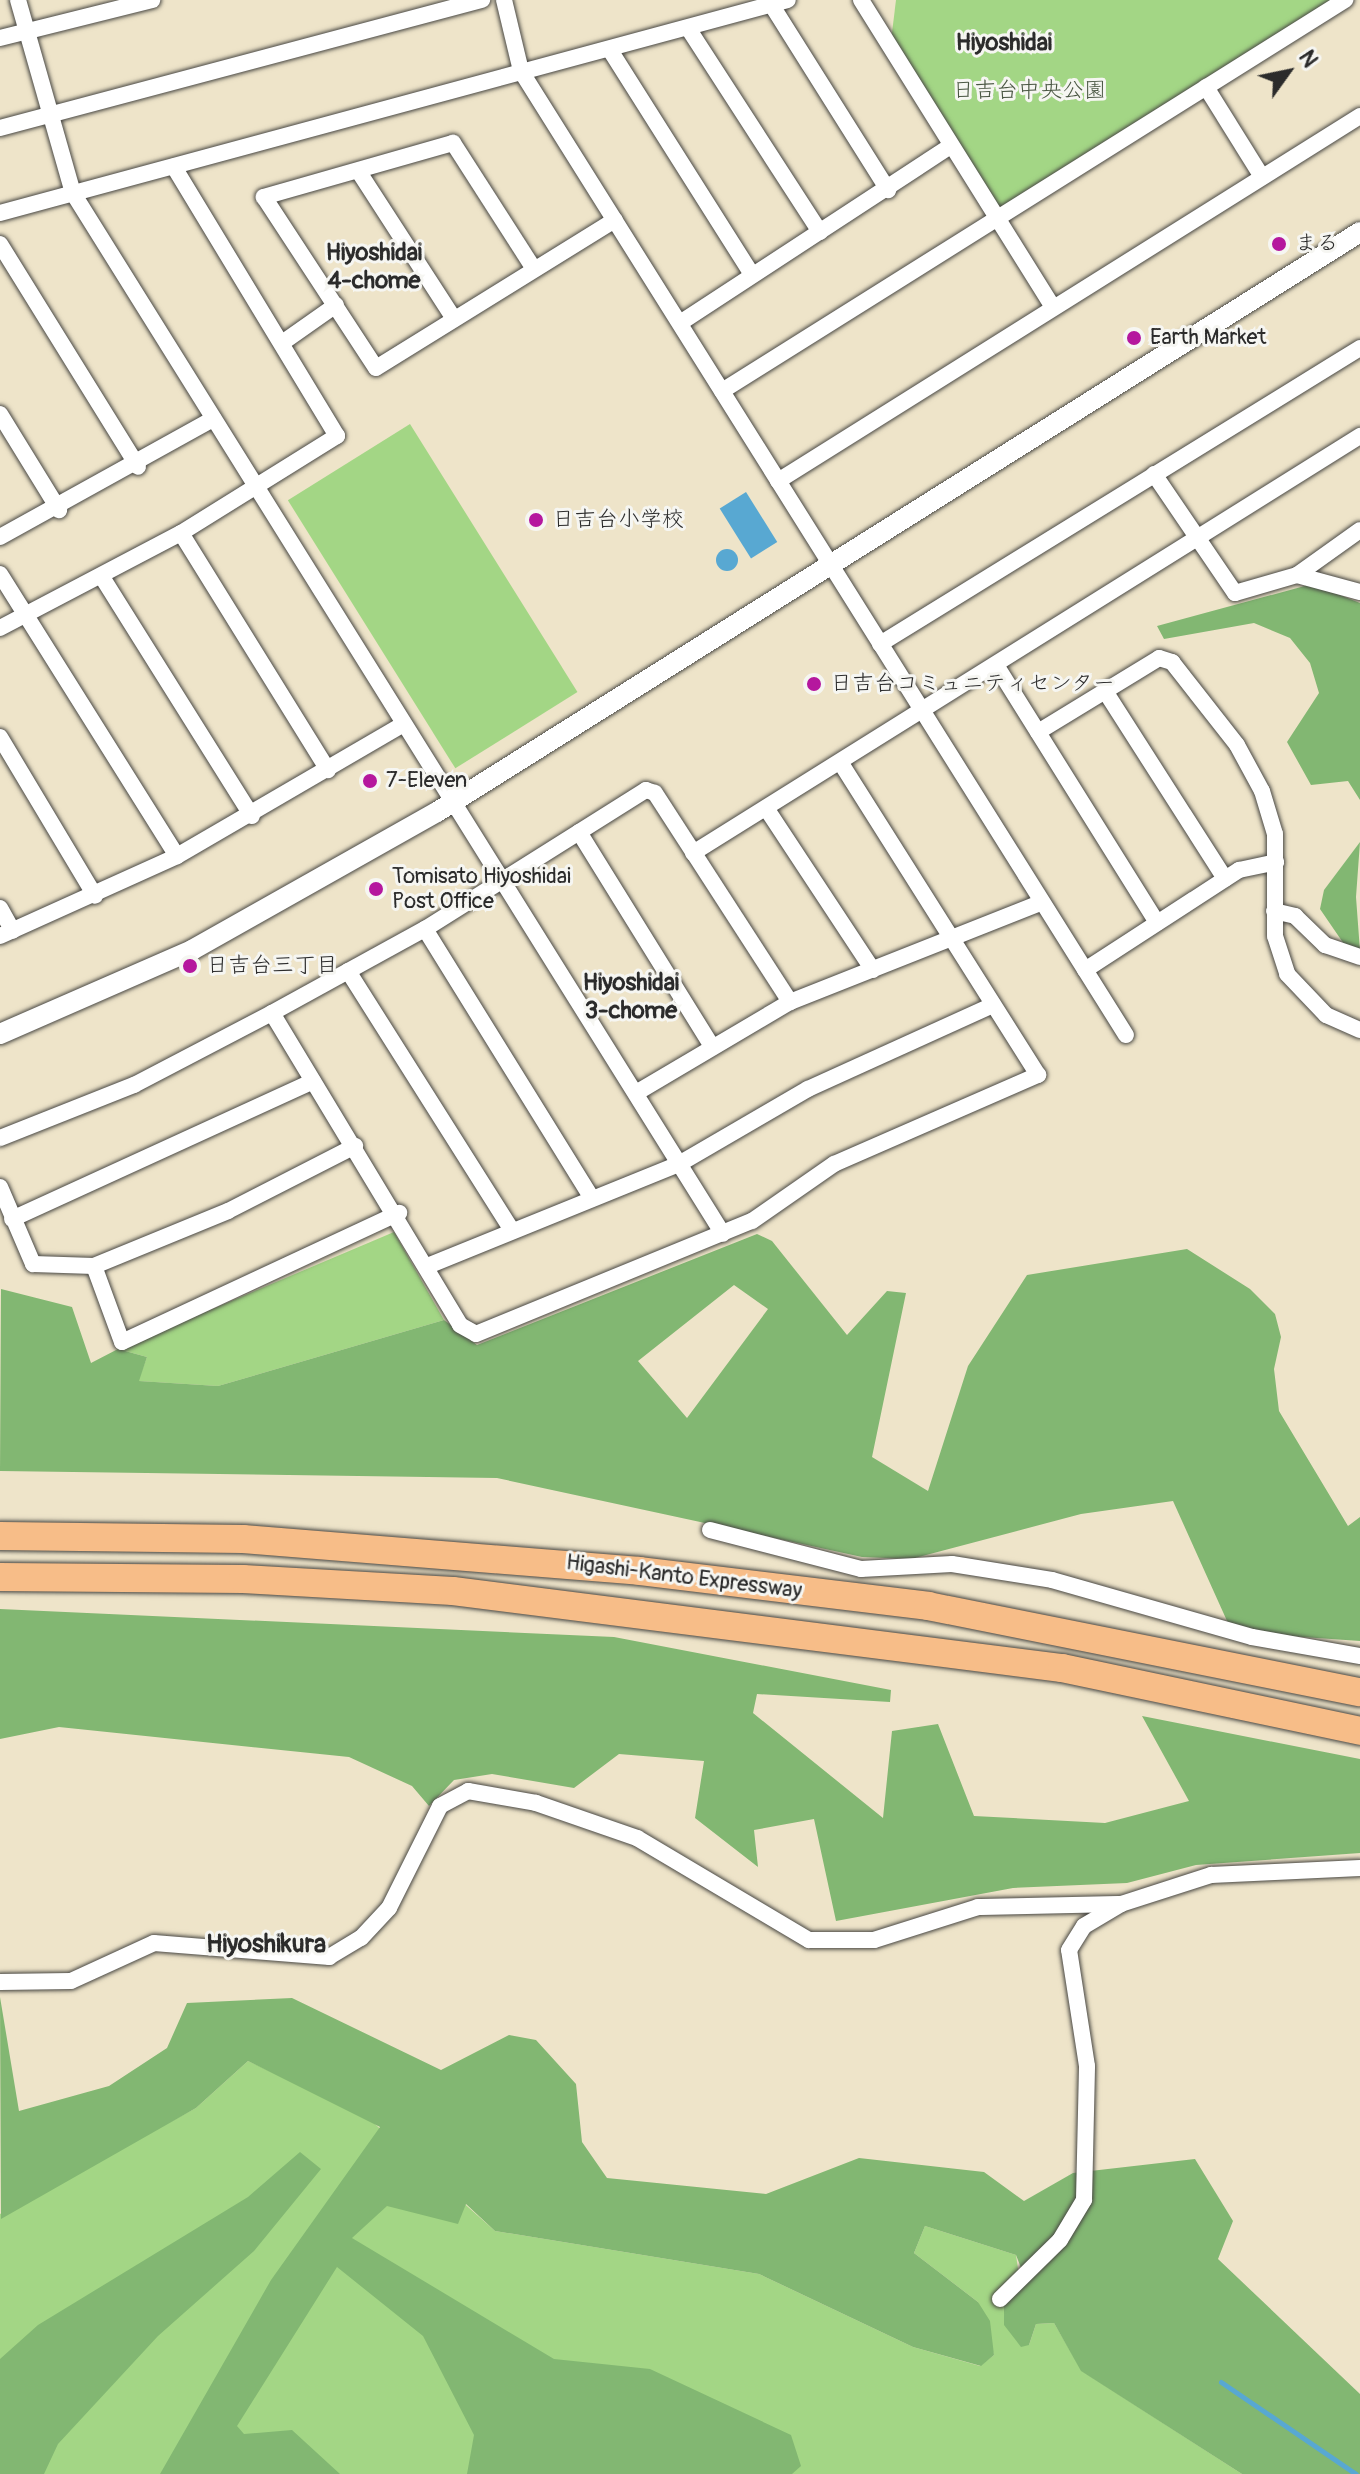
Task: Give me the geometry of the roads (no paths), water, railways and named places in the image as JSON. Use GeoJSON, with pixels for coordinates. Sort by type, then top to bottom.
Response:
{"type":"FeatureCollection","features":[{"type":"Feature","properties":{"kind":"highway","name":"Higashi-Kanto Expressway"},"geometry":{"type":"LineString","coordinates":[[0,1536],[243,1539],[640,1571],[928,1606],[1360,1692]]}},
{"type":"Feature","properties":{"kind":"highway","name":"Higashi-Kanto Expressway"},"geometry":{"type":"LineString","coordinates":[[0,1577],[243,1579],[514,1598],[1062,1668],[1360,1731]]}},
{"type":"Feature","properties":{"kind":"street"},"geometry":{"type":"LineString","coordinates":[[18,0],[73,193],[402,725],[723,1234]]}},
{"type":"Feature","properties":{"kind":"street"},"geometry":{"type":"LineString","coordinates":[[0,38],[100,7],[152,0]]}},
{"type":"Feature","properties":{"kind":"street"},"geometry":{"type":"LineString","coordinates":[[0,128],[482,0]]}},
{"type":"Feature","properties":{"kind":"street"},"geometry":{"type":"LineString","coordinates":[[504,0],[521,71],[1126,1035]]}},
{"type":"Feature","properties":{"kind":"street"},"geometry":{"type":"LineString","coordinates":[[861,0],[994,220],[1053,307]]}},
{"type":"Feature","properties":{"kind":"street"},"geometry":{"type":"LineString","coordinates":[[722,391],[1345,0]]}},
{"type":"Feature","properties":{"kind":"street"},"geometry":{"type":"LineString","coordinates":[[0,213],[780,2],[888,190]]}},
{"type":"Feature","properties":{"kind":"street"},"geometry":{"type":"LineString","coordinates":[[688,28],[820,232]]}},
{"type":"Feature","properties":{"kind":"street"},"geometry":{"type":"LineString","coordinates":[[610,50],[752,275]]}},
{"type":"Feature","properties":{"kind":"street"},"geometry":{"type":"LineString","coordinates":[[1206,87],[1262,177]]}},
{"type":"Feature","properties":{"kind":"street"},"geometry":{"type":"LineString","coordinates":[[778,481],[1360,116]]}},
{"type":"Feature","properties":{"kind":"street"},"geometry":{"type":"LineString","coordinates":[[534,269],[453,143],[264,197],[376,368],[615,220]]}},
{"type":"Feature","properties":{"kind":"street"},"geometry":{"type":"LineString","coordinates":[[680,323],[888,190],[950,146]]}},
{"type":"Feature","properties":{"kind":"street"},"geometry":{"type":"LineString","coordinates":[[0,628],[181,533],[337,436],[174,167]]}},
{"type":"Feature","properties":{"kind":"street"},"geometry":{"type":"LineString","coordinates":[[359,172],[454,319]]}},
{"type":"Feature","properties":{"kind":"street"},"geometry":{"type":"LineString","coordinates":[[0,1034],[192,950],[452,803],[1360,232]]}},
{"type":"Feature","properties":{"kind":"street"},"geometry":{"type":"LineString","coordinates":[[0,244],[138,467]]}},
{"type":"Feature","properties":{"kind":"street"},"geometry":{"type":"LineString","coordinates":[[282,343],[336,305]]}},
{"type":"Feature","properties":{"kind":"street"},"geometry":{"type":"LineString","coordinates":[[880,644],[1360,348]]}},
{"type":"Feature","properties":{"kind":"street"},"geometry":{"type":"LineString","coordinates":[[0,414],[59,510]]}},
{"type":"Feature","properties":{"kind":"street"},"geometry":{"type":"LineString","coordinates":[[0,537],[59,510],[138,467],[213,419]]}},
{"type":"Feature","properties":{"kind":"street"},"geometry":{"type":"LineString","coordinates":[[693,853],[1360,436]]}},
{"type":"Feature","properties":{"kind":"street"},"geometry":{"type":"LineString","coordinates":[[1154,474],[1235,593],[1297,575],[1360,530]]}},
{"type":"Feature","properties":{"kind":"street"},"geometry":{"type":"LineString","coordinates":[[181,533],[328,770]]}},
{"type":"Feature","properties":{"kind":"street"},"geometry":{"type":"LineString","coordinates":[[0,574],[177,856]]}},
{"type":"Feature","properties":{"kind":"street"},"geometry":{"type":"LineString","coordinates":[[1297,575],[1360,592]]}},
{"type":"Feature","properties":{"kind":"street"},"geometry":{"type":"LineString","coordinates":[[102,577],[252,816]]}},
{"type":"Feature","properties":{"kind":"street"},"geometry":{"type":"LineString","coordinates":[[1038,732],[1159,658],[1172,662],[1224,726],[1262,791],[1276,862],[1274,911],[1278,951],[1294,987],[1326,1015],[1360,1030]]}},
{"type":"Feature","properties":{"kind":"street"},"geometry":{"type":"LineString","coordinates":[[996,665],[1157,923]]}},
{"type":"Feature","properties":{"kind":"street"},"geometry":{"type":"LineString","coordinates":[[1105,691],[1225,879]]}},
{"type":"Feature","properties":{"kind":"street"},"geometry":{"type":"LineString","coordinates":[[0,908],[6,934],[95,896],[252,816],[402,725]]}},
{"type":"Feature","properties":{"kind":"street"},"geometry":{"type":"LineString","coordinates":[[0,737],[95,896]]}},
{"type":"Feature","properties":{"kind":"street"},"geometry":{"type":"LineString","coordinates":[[272,1013],[399,1213],[460,1325],[476,1334],[723,1234],[834,1164],[1038,1075],[953,934],[840,762]]}},
{"type":"Feature","properties":{"kind":"street"},"geometry":{"type":"LineString","coordinates":[[0,1138],[134,1085],[272,1013],[425,929],[646,790],[693,853],[790,1002]]}},
{"type":"Feature","properties":{"kind":"street"},"geometry":{"type":"LineString","coordinates":[[766,808],[873,970]]}},
{"type":"Feature","properties":{"kind":"street"},"geometry":{"type":"LineString","coordinates":[[579,832],[711,1045]]}},
{"type":"Feature","properties":{"kind":"street"},"geometry":{"type":"LineString","coordinates":[[1085,970],[1253,863],[1276,862]]}},
{"type":"Feature","properties":{"kind":"street"},"geometry":{"type":"LineString","coordinates":[[636,1093],[711,1045],[790,1002],[873,970],[953,934],[1042,902]]}},
{"type":"Feature","properties":{"kind":"street"},"geometry":{"type":"LineString","coordinates":[[1274,911],[1295,916],[1325,945],[1360,957]]}},
{"type":"Feature","properties":{"kind":"street"},"geometry":{"type":"LineString","coordinates":[[425,929],[592,1198]]}},
{"type":"Feature","properties":{"kind":"street"},"geometry":{"type":"LineString","coordinates":[[348,971],[512,1230]]}},
{"type":"Feature","properties":{"kind":"street"},"geometry":{"type":"LineString","coordinates":[[430,1265],[679,1164],[808,1089],[993,1005]]}},
{"type":"Feature","properties":{"kind":"street"},"geometry":{"type":"LineString","coordinates":[[12,1219],[313,1081]]}},
{"type":"Feature","properties":{"kind":"street"},"geometry":{"type":"LineString","coordinates":[[0,1187],[33,1264],[94,1266],[228,1211],[355,1146]]}},
{"type":"Feature","properties":{"kind":"street"},"geometry":{"type":"LineString","coordinates":[[94,1266],[122,1342],[399,1213]]}},
{"type":"Feature","properties":{"kind":"street"},"geometry":{"type":"LineString","coordinates":[[710,1530],[861,1569],[952,1564],[1040,1578],[1252,1637],[1360,1656]]}},
{"type":"Feature","properties":{"kind":"street"},"geometry":{"type":"LineString","coordinates":[[0,1982],[61,1983],[154,1943],[329,1957],[361,1938],[389,1908],[440,1806],[468,1791],[536,1803],[637,1838],[809,1940],[874,1940],[978,1907],[1121,1904]]}},
{"type":"Feature","properties":{"kind":"street"},"geometry":{"type":"LineString","coordinates":[[1000,2299],[1060,2240],[1084,2200],[1087,2066],[1069,1950],[1084,1926],[1121,1904],[1211,1875],[1360,1868]]}},
{"type":"Feature","properties":{"kind":"water"},"geometry":{"type":"Polygon","coordinates":[[[746,492],[777,542],[751,558],[720,508],[746,492]]]}},
{"type":"Feature","properties":{"kind":"water"},"geometry":{"type":"Polygon","coordinates":[[[727,549],[735,552],[738,560],[735,568],[727,571],[719,568],[716,560],[719,552],[727,549]]]}},
{"type":"Feature","properties":{"kind":"waterway"},"geometry":{"type":"LineString","coordinates":[[1221,2382],[1356,2474]]}},
{"type":"Feature","properties":{"kind":"place","name":"まる"},"geometry":{"type":"Point","coordinates":[1279,244]}},
{"type":"Feature","properties":{"kind":"place","name":"Earth Market"},"geometry":{"type":"Point","coordinates":[1134,338]}},
{"type":"Feature","properties":{"kind":"place","name":"日吉台小学校"},"geometry":{"type":"Point","coordinates":[536,520]}},
{"type":"Feature","properties":{"kind":"place","name":"日吉台コミュニティセンター"},"geometry":{"type":"Point","coordinates":[814,684]}},
{"type":"Feature","properties":{"kind":"place","name":"7-Eleven"},"geometry":{"type":"Point","coordinates":[370,781]}},
{"type":"Feature","properties":{"kind":"place","name":"Tomisato Hiyoshidai Post Office"},"geometry":{"type":"Point","coordinates":[376,889]}},
{"type":"Feature","properties":{"kind":"place","name":"日吉台三丁目"},"geometry":{"type":"Point","coordinates":[190,966]}},
{"type":"Feature","properties":{"kind":"district","name":"Hiyoshidai"},"geometry":{"type":"Point","coordinates":[1004,43]}},
{"type":"Feature","properties":{"kind":"district","name":"Hiyoshidai 4-chome"},"geometry":{"type":"Point","coordinates":[374,267]}},
{"type":"Feature","properties":{"kind":"district","name":"Hiyoshidai 3-chome"},"geometry":{"type":"Point","coordinates":[631,997]}},
{"type":"Feature","properties":{"kind":"district","name":"Hiyoshikura"},"geometry":{"type":"Point","coordinates":[266,1945]}},
{"type":"Feature","properties":{"kind":"park label","name":"日吉台中央公園"},"geometry":{"type":"Point","coordinates":[1029,91]}}]}
